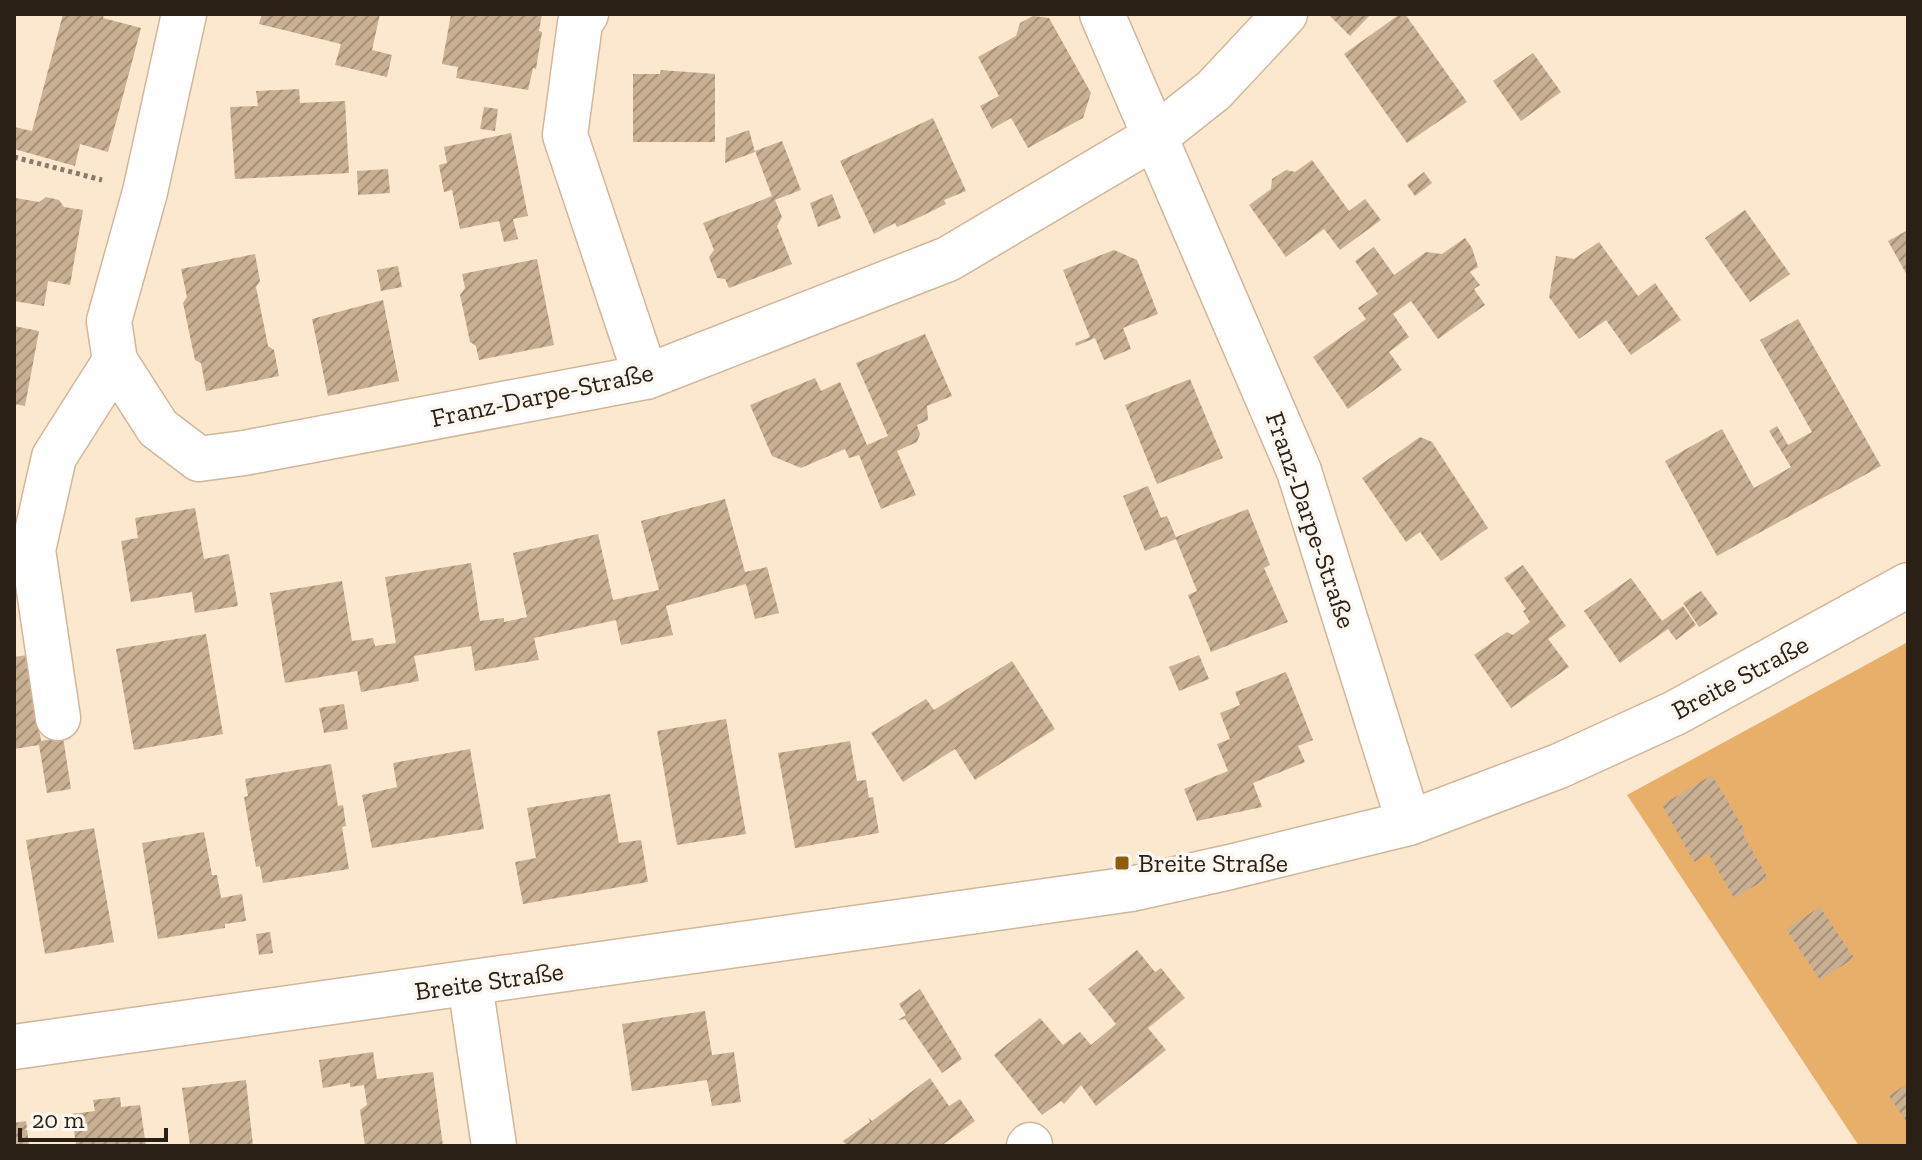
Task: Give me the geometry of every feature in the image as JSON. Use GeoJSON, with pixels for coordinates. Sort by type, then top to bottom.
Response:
{"type":"FeatureCollection","features":[{"type":"Feature","properties":{"kind":"street","name":"Franz-Darpe-Straße"},"geometry":{"type":"LineString","coordinates":[[184,14],[145,192],[109,321],[115,361],[158,428],[199,459],[646,377],[948,259],[1156,136],[1214,90],[1285,14]]}},
{"type":"Feature","properties":{"kind":"street"},"geometry":{"type":"LineString","coordinates":[[586,14],[580,23],[565,135],[646,377]]}},
{"type":"Feature","properties":{"kind":"street"},"geometry":{"type":"LineString","coordinates":[[1102,14],[1156,136]]}},
{"type":"Feature","properties":{"kind":"street","name":"Franz-Darpe-Straße"},"geometry":{"type":"LineString","coordinates":[[1156,136],[1299,471],[1409,823]]}},
{"type":"Feature","properties":{"kind":"street"},"geometry":{"type":"LineString","coordinates":[[58,718],[33,550],[54,457],[115,361]]}},
{"type":"Feature","properties":{"kind":"street","name":"Breite Straße"},"geometry":{"type":"LineString","coordinates":[[14,1047],[1131,889],[1409,823],[1559,766],[1675,713],[1908,585]]}},
{"type":"Feature","properties":{"kind":"street"},"geometry":{"type":"LineString","coordinates":[[470,984],[494,1146]]}},
{"type":"Feature","properties":{"kind":"path"},"geometry":{"type":"LineString","coordinates":[[14,157],[145,192]]}},
{"type":"Feature","properties":{"kind":"shaded area"},"geometry":{"type":"Polygon","coordinates":[[[1908,642],[1908,1146],[1859,1146],[1627,795],[1908,642]]]}},
{"type":"Feature","properties":{"kind":"building"},"geometry":{"type":"Polygon","coordinates":[[[63,14],[104,14],[103,18],[141,28],[108,152],[80,144],[75,166],[14,149],[14,127],[32,131],[63,14]]]}},
{"type":"Feature","properties":{"kind":"building"},"geometry":{"type":"Polygon","coordinates":[[[262,14],[380,14],[372,50],[392,55],[387,77],[335,65],[341,44],[259,24],[262,14]]]}},
{"type":"Feature","properties":{"kind":"building"},"geometry":{"type":"Polygon","coordinates":[[[451,14],[542,14],[536,69],[533,68],[528,90],[456,78],[458,67],[442,64],[451,14]]]}},
{"type":"Feature","properties":{"kind":"building"},"geometry":{"type":"Polygon","coordinates":[[[1328,14],[1371,14],[1350,36],[1328,14]]]}},
{"type":"Feature","properties":{"kind":"building"},"geometry":{"type":"Polygon","coordinates":[[[1400,14],[1405,14],[1467,102],[1407,143],[1344,54],[1400,14]]]}},
{"type":"Feature","properties":{"kind":"building"},"geometry":{"type":"Polygon","coordinates":[[[1033,16],[1049,18],[1091,93],[1083,118],[1028,148],[1011,118],[992,129],[980,106],[999,96],[978,57],[1016,36],[1020,23],[1033,16]]]}},
{"type":"Feature","properties":{"kind":"building"},"geometry":{"type":"Polygon","coordinates":[[[1533,53],[1561,92],[1521,121],[1493,81],[1533,53]]]}},
{"type":"Feature","properties":{"kind":"building"},"geometry":{"type":"Polygon","coordinates":[[[661,70],[715,74],[715,142],[633,142],[633,74],[660,74],[661,70]]]}},
{"type":"Feature","properties":{"kind":"building"},"geometry":{"type":"Polygon","coordinates":[[[299,89],[300,103],[345,101],[349,173],[235,179],[230,107],[258,106],[256,91],[299,89]]]}},
{"type":"Feature","properties":{"kind":"building"},"geometry":{"type":"Polygon","coordinates":[[[484,107],[498,109],[495,131],[480,129],[484,107]]]}},
{"type":"Feature","properties":{"kind":"building"},"geometry":{"type":"Polygon","coordinates":[[[933,118],[966,191],[944,200],[946,204],[922,216],[897,227],[895,223],[874,234],[840,161],[933,118]]]}},
{"type":"Feature","properties":{"kind":"building"},"geometry":{"type":"Polygon","coordinates":[[[749,130],[755,152],[725,163],[726,138],[749,130]]]}},
{"type":"Feature","properties":{"kind":"building"},"geometry":{"type":"Polygon","coordinates":[[[511,133],[528,216],[513,219],[518,239],[504,242],[499,221],[460,229],[452,190],[444,192],[439,165],[447,163],[444,147],[511,133]]]}},
{"type":"Feature","properties":{"kind":"building"},"geometry":{"type":"Polygon","coordinates":[[[782,141],[801,190],[775,200],[782,217],[777,226],[792,264],[729,288],[725,279],[717,278],[709,257],[714,250],[703,223],[772,196],[755,151],[782,141]]]}},
{"type":"Feature","properties":{"kind":"building"},"geometry":{"type":"Polygon","coordinates":[[[1312,160],[1349,211],[1365,199],[1381,220],[1340,250],[1324,229],[1286,257],[1249,205],[1271,189],[1272,179],[1286,170],[1295,172],[1312,160]]]}},
{"type":"Feature","properties":{"kind":"building"},"geometry":{"type":"Polygon","coordinates":[[[388,169],[390,193],[358,195],[357,171],[388,169]]]}},
{"type":"Feature","properties":{"kind":"building"},"geometry":{"type":"Polygon","coordinates":[[[1424,172],[1432,183],[1415,196],[1407,185],[1424,172]]]}},
{"type":"Feature","properties":{"kind":"building"},"geometry":{"type":"Polygon","coordinates":[[[832,194],[841,218],[818,227],[810,203],[832,194]]]}},
{"type":"Feature","properties":{"kind":"building"},"geometry":{"type":"Polygon","coordinates":[[[46,197],[59,200],[64,207],[83,210],[70,285],[48,281],[44,306],[14,301],[14,202],[15,198],[39,202],[46,197]]]}},
{"type":"Feature","properties":{"kind":"building"},"geometry":{"type":"Polygon","coordinates":[[[1745,210],[1790,274],[1750,302],[1705,238],[1745,210]]]}},
{"type":"Feature","properties":{"kind":"building"},"geometry":{"type":"Polygon","coordinates":[[[1908,230],[1908,277],[1888,241],[1908,230]]]}},
{"type":"Feature","properties":{"kind":"building"},"geometry":{"type":"Polygon","coordinates":[[[1465,238],[1478,267],[1470,272],[1480,285],[1474,289],[1485,305],[1438,339],[1411,301],[1393,314],[1409,337],[1389,352],[1402,370],[1348,409],[1313,357],[1366,319],[1358,308],[1378,294],[1355,261],[1374,247],[1394,275],[1426,252],[1442,254],[1465,238]]]}},
{"type":"Feature","properties":{"kind":"building"},"geometry":{"type":"Polygon","coordinates":[[[1599,242],[1638,296],[1655,283],[1681,320],[1631,355],[1606,320],[1579,339],[1549,297],[1556,256],[1574,259],[1599,242]]]}},
{"type":"Feature","properties":{"kind":"building"},"geometry":{"type":"Polygon","coordinates":[[[1114,250],[1137,260],[1158,314],[1123,328],[1131,349],[1104,360],[1095,338],[1076,346],[1075,343],[1090,337],[1063,270],[1114,250]]]}},
{"type":"Feature","properties":{"kind":"building"},"geometry":{"type":"Polygon","coordinates":[[[255,254],[260,281],[256,287],[268,346],[274,350],[279,376],[206,391],[201,363],[195,360],[183,303],[187,297],[181,269],[255,254]]]}},
{"type":"Feature","properties":{"kind":"building"},"geometry":{"type":"Polygon","coordinates":[[[537,259],[554,345],[479,360],[476,346],[470,342],[460,295],[465,288],[462,274],[537,259]]]}},
{"type":"Feature","properties":{"kind":"building"},"geometry":{"type":"Polygon","coordinates":[[[398,266],[402,287],[381,291],[377,270],[398,266]]]}},
{"type":"Feature","properties":{"kind":"building"},"geometry":{"type":"Polygon","coordinates":[[[383,300],[399,381],[328,396],[312,319],[383,300]]]}},
{"type":"Feature","properties":{"kind":"building"},"geometry":{"type":"Polygon","coordinates":[[[1798,319],[1881,466],[1717,556],[1665,461],[1722,429],[1754,488],[1791,467],[1769,431],[1777,426],[1788,445],[1812,432],[1760,340],[1798,319]]]}},
{"type":"Feature","properties":{"kind":"building"},"geometry":{"type":"Polygon","coordinates":[[[14,326],[39,331],[25,406],[14,404],[14,326]]]}},
{"type":"Feature","properties":{"kind":"building"},"geometry":{"type":"Polygon","coordinates":[[[925,334],[952,396],[927,406],[928,420],[917,425],[920,434],[917,442],[897,451],[916,495],[881,509],[859,455],[849,458],[845,449],[801,468],[772,456],[750,405],[815,378],[821,391],[840,382],[867,445],[888,436],[856,363],[925,334]]]}},
{"type":"Feature","properties":{"kind":"building"},"geometry":{"type":"Polygon","coordinates":[[[1190,379],[1223,458],[1157,484],[1125,405],[1190,379]]]}},
{"type":"Feature","properties":{"kind":"building"},"geometry":{"type":"Polygon","coordinates":[[[1420,437],[1432,442],[1488,528],[1441,561],[1420,532],[1406,542],[1362,478],[1420,437]]]}},
{"type":"Feature","properties":{"kind":"building"},"geometry":{"type":"Polygon","coordinates":[[[1148,486],[1161,518],[1167,516],[1176,537],[1248,509],[1270,565],[1264,568],[1288,622],[1211,652],[1188,595],[1197,591],[1176,539],[1145,551],[1123,496],[1148,486]]]}},
{"type":"Feature","properties":{"kind":"building"},"geometry":{"type":"Polygon","coordinates":[[[725,499],[745,572],[767,567],[779,613],[755,619],[746,584],[666,606],[673,635],[621,645],[616,620],[534,638],[539,660],[475,671],[471,646],[414,656],[419,681],[361,692],[357,671],[285,683],[270,593],[342,581],[352,641],[373,638],[375,646],[396,643],[385,577],[471,563],[480,621],[504,618],[504,622],[527,617],[513,553],[598,534],[613,600],[659,590],[641,521],[725,499]]]}},
{"type":"Feature","properties":{"kind":"building"},"geometry":{"type":"Polygon","coordinates":[[[195,508],[204,559],[229,554],[238,606],[195,613],[192,592],[131,602],[121,541],[138,538],[135,518],[195,508]]]}},
{"type":"Feature","properties":{"kind":"building"},"geometry":{"type":"Polygon","coordinates":[[[1523,565],[1566,626],[1548,639],[1569,667],[1511,708],[1474,655],[1507,632],[1513,635],[1530,622],[1523,611],[1526,609],[1504,578],[1523,565]]]}},
{"type":"Feature","properties":{"kind":"building"},"geometry":{"type":"Polygon","coordinates":[[[1631,578],[1662,621],[1683,606],[1696,625],[1676,640],[1668,629],[1620,663],[1584,611],[1631,578]]]}},
{"type":"Feature","properties":{"kind":"building"},"geometry":{"type":"Polygon","coordinates":[[[1701,591],[1718,614],[1699,627],[1683,603],[1701,591]]]}},
{"type":"Feature","properties":{"kind":"building"},"geometry":{"type":"Polygon","coordinates":[[[206,634],[223,734],[134,750],[116,649],[206,634]]]}},
{"type":"Feature","properties":{"kind":"building"},"geometry":{"type":"Polygon","coordinates":[[[27,655],[41,741],[63,737],[71,789],[47,793],[39,745],[14,749],[14,657],[27,655]]]}},
{"type":"Feature","properties":{"kind":"building"},"geometry":{"type":"Polygon","coordinates":[[[1199,655],[1209,679],[1179,691],[1169,667],[1199,655]]]}},
{"type":"Feature","properties":{"kind":"building"},"geometry":{"type":"Polygon","coordinates":[[[1012,661],[1055,729],[975,780],[955,749],[903,782],[871,733],[926,699],[934,710],[1012,661]]]}},
{"type":"Feature","properties":{"kind":"building"},"geometry":{"type":"Polygon","coordinates":[[[1286,672],[1313,740],[1298,746],[1305,762],[1253,783],[1262,807],[1197,821],[1184,789],[1228,771],[1217,744],[1230,739],[1220,713],[1240,705],[1235,692],[1286,672]]]}},
{"type":"Feature","properties":{"kind":"building"},"geometry":{"type":"Polygon","coordinates":[[[344,704],[348,729],[324,733],[319,708],[344,704]]]}},
{"type":"Feature","properties":{"kind":"building"},"geometry":{"type":"Polygon","coordinates":[[[726,719],[746,834],[677,845],[657,731],[726,719]]]}},
{"type":"Feature","properties":{"kind":"building"},"geometry":{"type":"Polygon","coordinates":[[[850,741],[857,781],[866,780],[869,798],[873,797],[879,833],[795,848],[778,753],[850,741]]]}},
{"type":"Feature","properties":{"kind":"building"},"geometry":{"type":"Polygon","coordinates":[[[470,749],[484,829],[372,848],[362,795],[397,787],[393,763],[470,749]]]}},
{"type":"Feature","properties":{"kind":"building"},"geometry":{"type":"Polygon","coordinates":[[[331,764],[338,806],[343,805],[346,826],[342,827],[349,869],[263,883],[260,866],[256,867],[244,797],[248,796],[245,779],[331,764]]]}},
{"type":"Feature","properties":{"kind":"building"},"geometry":{"type":"Polygon","coordinates":[[[1712,775],[1768,878],[1734,898],[1708,853],[1694,862],[1662,805],[1712,775]]]}},
{"type":"Feature","properties":{"kind":"building"},"geometry":{"type":"Polygon","coordinates":[[[610,794],[619,843],[641,840],[648,882],[523,904],[515,862],[536,858],[527,808],[610,794]]]}},
{"type":"Feature","properties":{"kind":"building"},"geometry":{"type":"Polygon","coordinates":[[[94,828],[114,942],[45,954],[26,840],[94,828]]]}},
{"type":"Feature","properties":{"kind":"building"},"geometry":{"type":"Polygon","coordinates":[[[204,832],[212,875],[217,875],[221,898],[242,894],[246,921],[225,924],[225,928],[158,939],[142,843],[204,832]]]}},
{"type":"Feature","properties":{"kind":"building"},"geometry":{"type":"Polygon","coordinates":[[[1820,907],[1854,958],[1820,980],[1786,929],[1820,907]]]}},
{"type":"Feature","properties":{"kind":"building"},"geometry":{"type":"Polygon","coordinates":[[[270,932],[273,953],[259,955],[256,934],[270,932]]]}},
{"type":"Feature","properties":{"kind":"building"},"geometry":{"type":"Polygon","coordinates":[[[1137,950],[1155,972],[1161,968],[1185,998],[1148,1028],[1166,1050],[1096,1106],[1081,1085],[1064,1104],[1061,1101],[1042,1115],[994,1055],[1040,1018],[1063,1045],[1080,1032],[1091,1045],[1116,1024],[1088,989],[1137,950]]]}},
{"type":"Feature","properties":{"kind":"building"},"geometry":{"type":"Polygon","coordinates":[[[920,989],[962,1059],[942,1073],[905,1019],[898,1020],[906,1015],[899,1004],[920,989]]]}},
{"type":"Feature","properties":{"kind":"building"},"geometry":{"type":"Polygon","coordinates":[[[705,1011],[712,1055],[734,1052],[741,1102],[712,1106],[707,1080],[632,1091],[622,1024],[705,1011]]]}},
{"type":"Feature","properties":{"kind":"building"},"geometry":{"type":"Polygon","coordinates":[[[373,1052],[377,1079],[433,1072],[443,1146],[365,1146],[360,1110],[367,1105],[364,1085],[350,1087],[350,1083],[323,1088],[319,1060],[373,1052]]]}},
{"type":"Feature","properties":{"kind":"building"},"geometry":{"type":"Polygon","coordinates":[[[930,1078],[949,1106],[960,1099],[975,1121],[941,1146],[847,1146],[843,1141],[870,1122],[868,1117],[872,1121],[930,1078]]]}},
{"type":"Feature","properties":{"kind":"building"},"geometry":{"type":"Polygon","coordinates":[[[246,1080],[253,1146],[190,1146],[182,1088],[246,1080]]]}},
{"type":"Feature","properties":{"kind":"building"},"geometry":{"type":"Polygon","coordinates":[[[1908,1083],[1908,1124],[1889,1096],[1908,1083]]]}},
{"type":"Feature","properties":{"kind":"building"},"geometry":{"type":"Polygon","coordinates":[[[120,1097],[121,1107],[140,1105],[146,1146],[76,1146],[72,1114],[95,1111],[93,1100],[120,1097]]]}},
{"type":"Feature","properties":{"kind":"building"},"geometry":{"type":"Polygon","coordinates":[[[26,1121],[29,1146],[14,1146],[14,1123],[26,1121]]]}},
{"type":"Feature","properties":{"kind":"place","name":"Breite Straße"},"geometry":{"type":"Point","coordinates":[1122,863]}}]}
